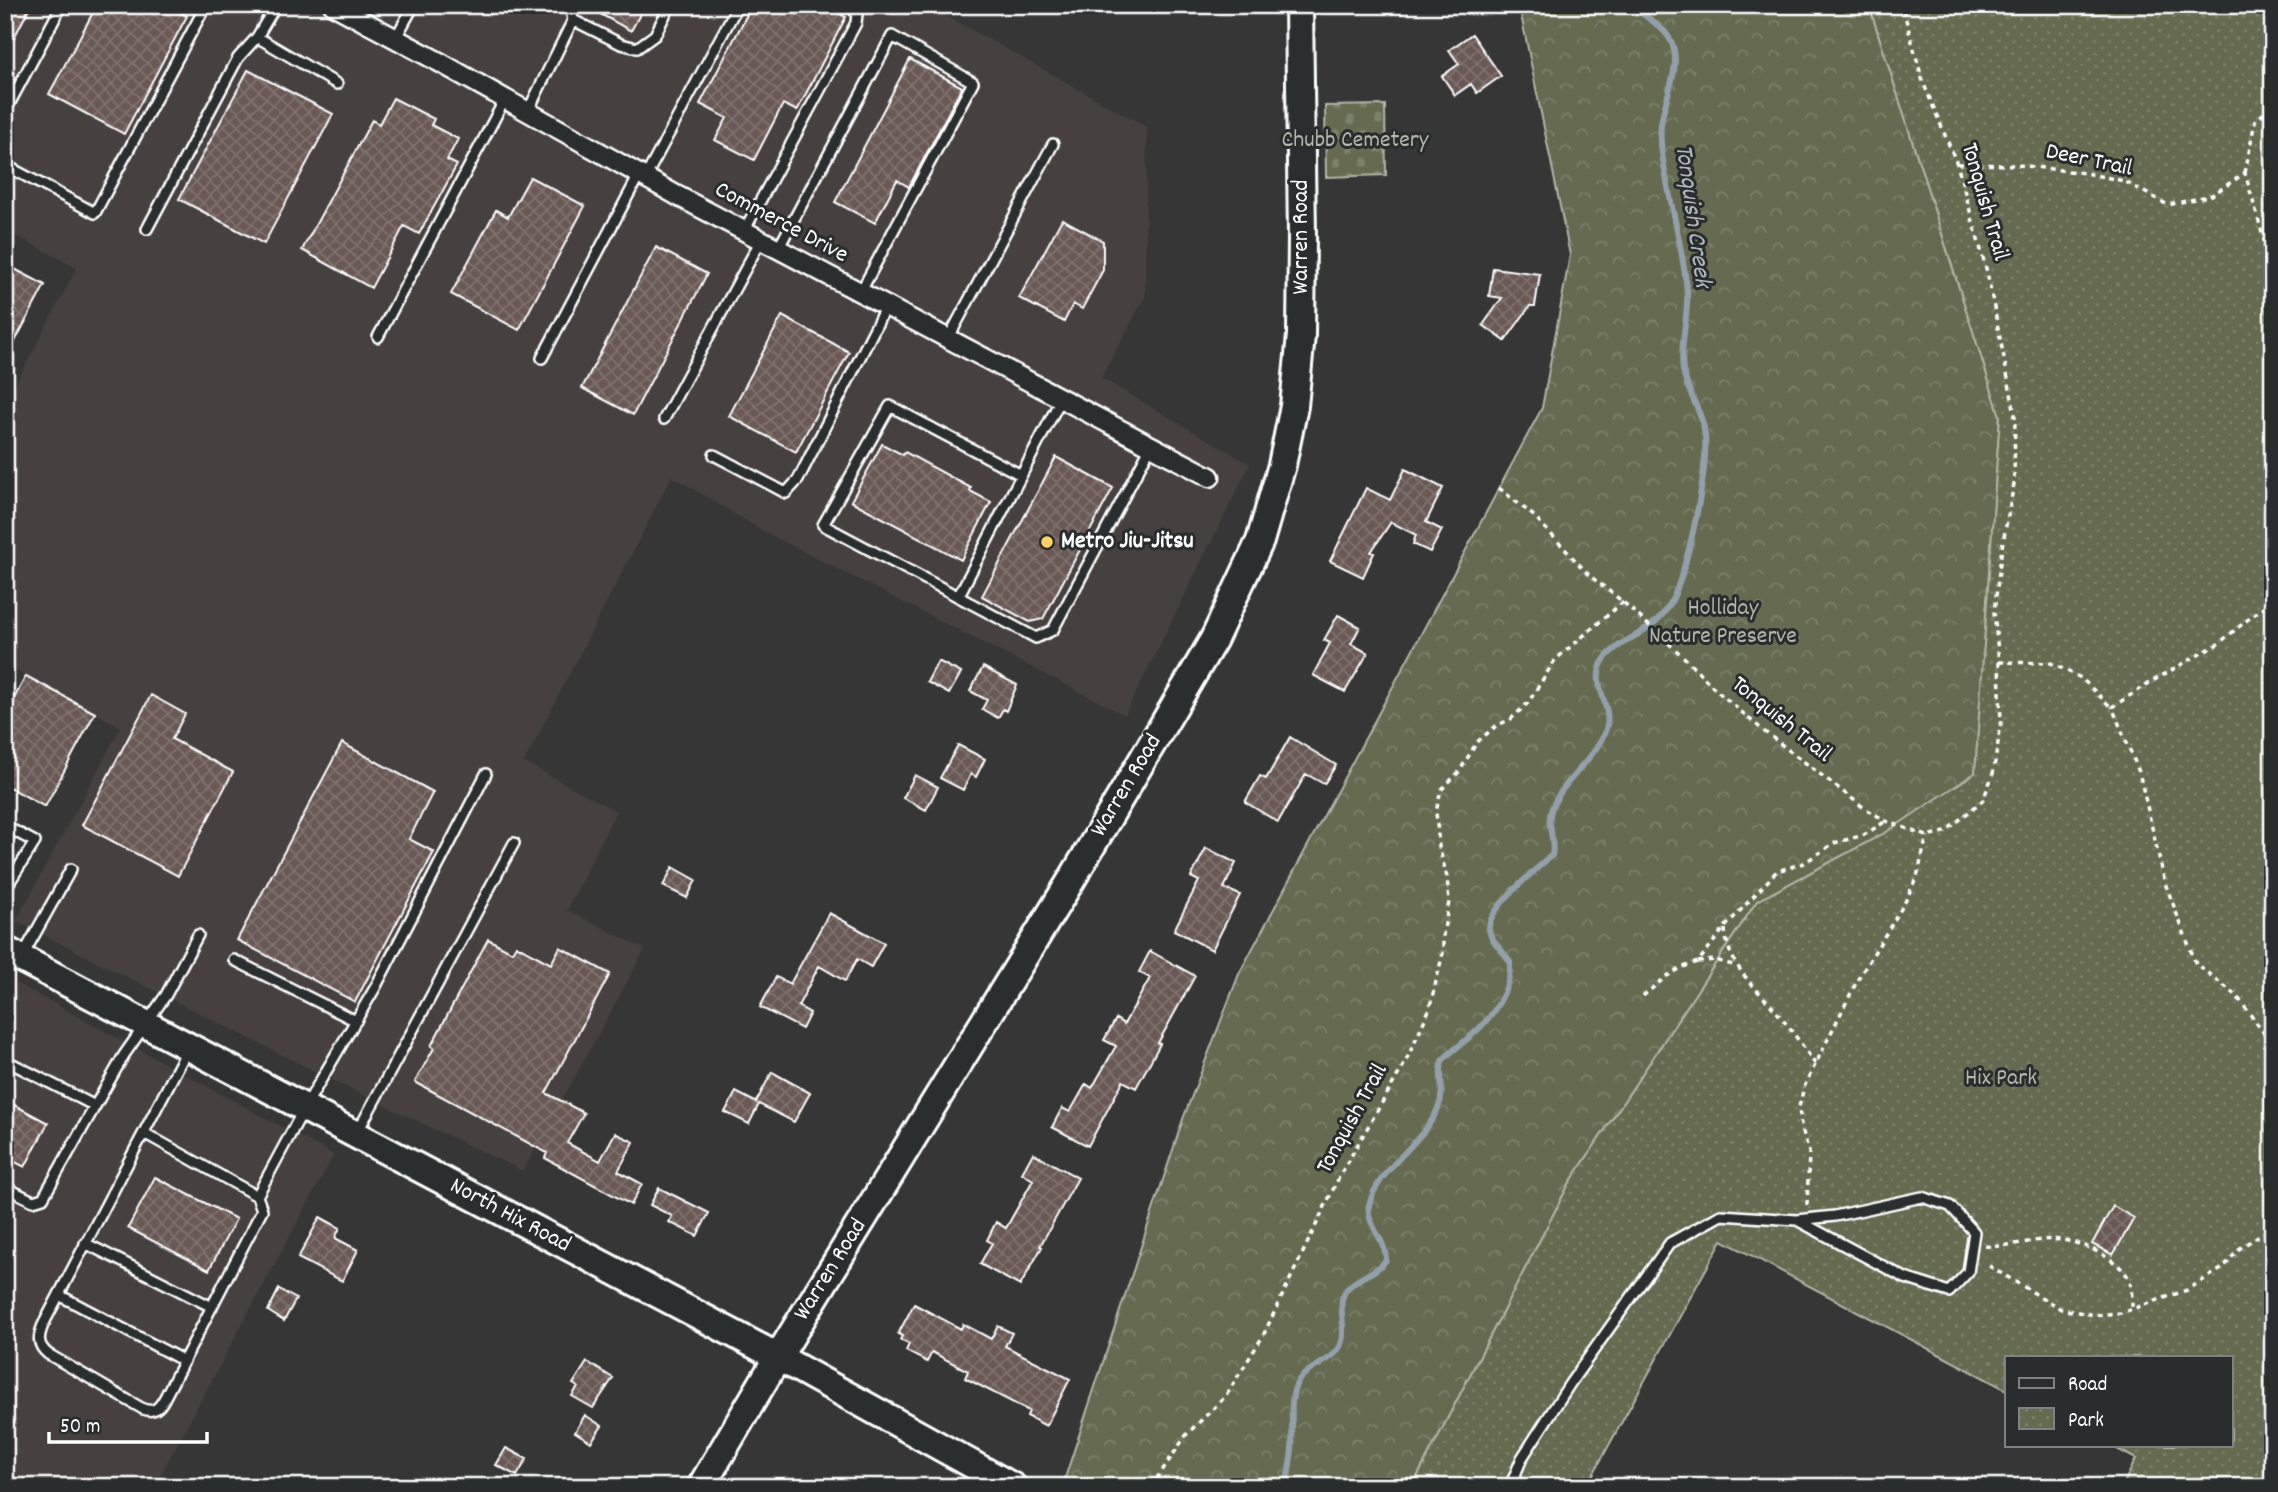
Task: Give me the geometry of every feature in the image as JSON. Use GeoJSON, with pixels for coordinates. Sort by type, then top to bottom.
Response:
{"type":"FeatureCollection","features":[{"type":"Feature","properties":{"kind":"main road","name":"Warren Road"},"geometry":{"type":"LineString","coordinates":[[701,1487],[1065,890],[1214,639],[1260,541],[1282,465],[1294,406],[1301,335],[1299,5]]}},
{"type":"Feature","properties":{"kind":"main road","name":"North Hix Road"},"geometry":{"type":"LineString","coordinates":[[13,954],[778,1357],[1013,1487]]}},
{"type":"Feature","properties":{"kind":"street","name":"Commerce Drive"},"geometry":{"type":"LineString","coordinates":[[333,5],[744,231],[1210,477]]}},
{"type":"Feature","properties":{"kind":"lane"},"geometry":{"type":"LineString","coordinates":[[5,112],[62,5]]}},
{"type":"Feature","properties":{"kind":"lane"},"geometry":{"type":"LineString","coordinates":[[5,165],[95,213],[206,5]]}},
{"type":"Feature","properties":{"kind":"lane"},"geometry":{"type":"LineString","coordinates":[[148,229],[237,58],[257,37],[276,5]]}},
{"type":"Feature","properties":{"kind":"lane"},"geometry":{"type":"LineString","coordinates":[[396,38],[414,5]]}},
{"type":"Feature","properties":{"kind":"lane"},"geometry":{"type":"LineString","coordinates":[[528,111],[573,20],[570,5]]}},
{"type":"Feature","properties":{"kind":"lane"},"geometry":{"type":"LineString","coordinates":[[573,20],[621,44],[636,48],[655,35],[670,5]]}},
{"type":"Feature","properties":{"kind":"lane"},"geometry":{"type":"LineString","coordinates":[[542,358],[738,5]]}},
{"type":"Feature","properties":{"kind":"lane"},"geometry":{"type":"LineString","coordinates":[[744,231],[856,23],[856,14],[850,5]]}},
{"type":"Feature","properties":{"kind":"lane"},"geometry":{"type":"LineString","coordinates":[[778,249],[892,36],[973,82],[860,293]]}},
{"type":"Feature","properties":{"kind":"lane"},"geometry":{"type":"LineString","coordinates":[[257,37],[337,84]]}},
{"type":"Feature","properties":{"kind":"lane"},"geometry":{"type":"LineString","coordinates":[[378,337],[505,99]]}},
{"type":"Feature","properties":{"kind":"lane"},"geometry":{"type":"LineString","coordinates":[[948,339],[1053,144]]}},
{"type":"Feature","properties":{"kind":"lane"},"geometry":{"type":"LineString","coordinates":[[664,419],[761,240]]}},
{"type":"Feature","properties":{"kind":"lane"},"geometry":{"type":"LineString","coordinates":[[714,455],[786,493],[798,480],[886,306]]}},
{"type":"Feature","properties":{"kind":"lane"},"geometry":{"type":"LineString","coordinates":[[958,597],[1061,399]]}},
{"type":"Feature","properties":{"kind":"lane"},"geometry":{"type":"LineString","coordinates":[[1021,475],[890,405],[823,525],[1036,638],[1053,630],[1151,446]]}},
{"type":"Feature","properties":{"kind":"lane"},"geometry":{"type":"LineString","coordinates":[[257,1196],[356,1021],[486,774]]}},
{"type":"Feature","properties":{"kind":"lane"},"geometry":{"type":"LineString","coordinates":[[5,826],[35,842],[5,889]]}},
{"type":"Feature","properties":{"kind":"lane"},"geometry":{"type":"LineString","coordinates":[[356,1135],[514,844]]}},
{"type":"Feature","properties":{"kind":"lane"},"geometry":{"type":"LineString","coordinates":[[13,954],[71,869]]}},
{"type":"Feature","properties":{"kind":"lane"},"geometry":{"type":"LineString","coordinates":[[5,1187],[33,1201],[43,1198],[124,1055],[166,995],[198,934]]}},
{"type":"Feature","properties":{"kind":"lane"},"geometry":{"type":"LineString","coordinates":[[234,960],[356,1021]]}},
{"type":"Feature","properties":{"kind":"lane"},"geometry":{"type":"LineString","coordinates":[[144,1133],[257,1196],[262,1205],[260,1216],[161,1405],[151,1411],[143,1409],[40,1347],[39,1340],[41,1330],[85,1243],[189,1047]]}},
{"type":"Feature","properties":{"kind":"lane"},"geometry":{"type":"LineString","coordinates":[[5,1060],[95,1106]]}},
{"type":"Feature","properties":{"kind":"lane"},"geometry":{"type":"LineString","coordinates":[[1510,1487],[1522,1458],[1571,1382],[1670,1243],[1721,1215],[1802,1219],[1835,1216],[1922,1197],[1950,1206],[1974,1232],[1968,1272],[1949,1292],[1905,1278],[1802,1219]]}},
{"type":"Feature","properties":{"kind":"lane"},"geometry":{"type":"LineString","coordinates":[[85,1243],[212,1307]]}},
{"type":"Feature","properties":{"kind":"lane"},"geometry":{"type":"LineString","coordinates":[[59,1295],[184,1361]]}},
{"type":"Feature","properties":{"kind":"path","name":"Tonquish Trail"},"geometry":{"type":"LineString","coordinates":[[1151,1487],[1187,1434],[1225,1396],[1263,1336],[1340,1175],[1405,1063],[1429,1010],[1443,953],[1449,902],[1436,812],[1441,790],[1459,772],[1477,742],[1496,726],[1511,719],[1528,703],[1555,660],[1623,602],[1717,691],[1765,732],[1863,807],[1886,821],[1927,836],[1945,832],[1983,800],[1993,774],[2001,724],[1994,612],[2002,547],[2014,484],[2015,414],[1987,272],[1957,164],[1923,82],[1902,5]]}},
{"type":"Feature","properties":{"kind":"path"},"geometry":{"type":"LineString","coordinates":[[2273,105],[2255,121],[2245,173],[2264,240],[2273,250]]}},
{"type":"Feature","properties":{"kind":"path","name":"Deer Trail"},"geometry":{"type":"LineString","coordinates":[[1957,164],[2018,165],[2085,173],[2124,181],[2168,205],[2212,195],[2245,173]]}},
{"type":"Feature","properties":{"kind":"path"},"geometry":{"type":"LineString","coordinates":[[1499,488],[1535,517],[1590,576],[1623,602]]}},
{"type":"Feature","properties":{"kind":"path"},"geometry":{"type":"LineString","coordinates":[[2112,707],[2155,679],[2218,644],[2273,599]]}},
{"type":"Feature","properties":{"kind":"path"},"geometry":{"type":"LineString","coordinates":[[1999,662],[2051,663],[2081,678],[2112,707],[2139,772],[2165,883],[2196,964],[2236,995],[2273,1050]]}},
{"type":"Feature","properties":{"kind":"path"},"geometry":{"type":"LineString","coordinates":[[1698,962],[1725,927],[1777,871],[1804,863],[1834,843],[1864,835],[1886,821]]}},
{"type":"Feature","properties":{"kind":"path"},"geometry":{"type":"LineString","coordinates":[[1802,1219],[1809,1152],[1801,1126],[1799,1107],[1804,1087],[1858,979],[1904,904],[1917,877],[1927,836]]}},
{"type":"Feature","properties":{"kind":"path"},"geometry":{"type":"LineString","coordinates":[[1725,927],[1726,944],[1736,966],[1778,1013],[1815,1065]]}},
{"type":"Feature","properties":{"kind":"path"},"geometry":{"type":"LineString","coordinates":[[1643,996],[1667,976],[1698,962],[1715,960],[1736,966]]}},
{"type":"Feature","properties":{"kind":"path"},"geometry":{"type":"LineString","coordinates":[[1989,1266],[2061,1309],[2095,1315],[2122,1314],[2187,1290],[2223,1268],[2239,1249],[2273,1229]]}},
{"type":"Feature","properties":{"kind":"path"},"geometry":{"type":"LineString","coordinates":[[1973,1244],[1999,1247],[2061,1240],[2082,1245],[2111,1259],[2130,1280],[2133,1309]]}},
{"type":"Feature","properties":{"kind":"shaded area"},"geometry":{"type":"Polygon","coordinates":[[[5,5],[927,5],[1147,127],[1145,297],[1101,378],[1250,464],[1125,715],[763,531],[672,476],[524,762],[616,811],[567,910],[645,949],[523,1171],[354,1091],[16,921],[121,727],[5,665],[5,404],[77,268],[5,230],[5,5]]]}},
{"type":"Feature","properties":{"kind":"shaded area"},"geometry":{"type":"Polygon","coordinates":[[[5,977],[334,1155],[154,1487],[5,1487],[5,977]]]}},
{"type":"Feature","properties":{"kind":"green space","name":"Holliday Nature Preserve"},"geometry":{"type":"Polygon","coordinates":[[[1519,5],[1869,5],[2000,416],[1975,774],[1885,833],[1757,901],[1569,1184],[1412,1487],[1062,1487],[1183,1119],[1239,974],[1542,408],[1570,255],[1519,5]]]}},
{"type":"Feature","properties":{"kind":"green space","name":"Hix Park"},"geometry":{"type":"Polygon","coordinates":[[[1869,5],[2273,5],[2273,1487],[2122,1487],[2136,1459],[2112,1446],[2232,1446],[2232,1356],[2005,1356],[2005,1389],[1722,1240],[1586,1487],[1412,1487],[1569,1184],[1757,901],[1885,833],[1975,773],[2000,416],[1869,5]]]}},
{"type":"Feature","properties":{"kind":"green space","name":"Chubb Cemetery"},"geometry":{"type":"Polygon","coordinates":[[[1385,105],[1386,175],[1326,177],[1325,106],[1385,105]]]}},
{"type":"Feature","properties":{"kind":"building"},"geometry":{"type":"Polygon","coordinates":[[[5,5],[31,5],[5,55],[5,5]]]}},
{"type":"Feature","properties":{"kind":"building"},"geometry":{"type":"Polygon","coordinates":[[[97,5],[167,5],[187,16],[124,134],[49,94],[97,5]]]}},
{"type":"Feature","properties":{"kind":"building"},"geometry":{"type":"Polygon","coordinates":[[[584,5],[645,5],[631,31],[584,5]]]}},
{"type":"Feature","properties":{"kind":"building"},"geometry":{"type":"Polygon","coordinates":[[[752,5],[824,5],[846,17],[797,111],[783,104],[754,160],[715,140],[727,118],[700,104],[752,5]]]}},
{"type":"Feature","properties":{"kind":"building"},"geometry":{"type":"Polygon","coordinates":[[[1472,34],[1501,76],[1477,93],[1471,84],[1455,95],[1442,76],[1459,64],[1449,50],[1472,34]]]}},
{"type":"Feature","properties":{"kind":"building"},"geometry":{"type":"Polygon","coordinates":[[[910,59],[962,87],[909,187],[897,180],[875,223],[835,202],[910,59]]]}},
{"type":"Feature","properties":{"kind":"building"},"geometry":{"type":"Polygon","coordinates":[[[248,70],[333,114],[264,244],[179,199],[248,70]]]}},
{"type":"Feature","properties":{"kind":"building"},"geometry":{"type":"Polygon","coordinates":[[[393,98],[434,119],[431,125],[458,139],[447,160],[457,165],[419,234],[404,226],[371,288],[302,250],[372,120],[379,124],[393,98]]]}},
{"type":"Feature","properties":{"kind":"building"},"geometry":{"type":"Polygon","coordinates":[[[530,177],[585,206],[519,330],[451,294],[496,210],[508,217],[530,177]]]}},
{"type":"Feature","properties":{"kind":"building"},"geometry":{"type":"Polygon","coordinates":[[[1062,219],[1103,241],[1103,270],[1082,309],[1073,304],[1064,322],[1019,298],[1062,219]]]}},
{"type":"Feature","properties":{"kind":"building"},"geometry":{"type":"Polygon","coordinates":[[[656,247],[707,274],[633,415],[582,388],[656,247]]]}},
{"type":"Feature","properties":{"kind":"building"},"geometry":{"type":"Polygon","coordinates":[[[5,264],[45,285],[5,360],[5,264]]]}},
{"type":"Feature","properties":{"kind":"building"},"geometry":{"type":"Polygon","coordinates":[[[1493,268],[1540,274],[1535,306],[1530,306],[1505,341],[1483,325],[1502,298],[1489,296],[1493,268]]]}},
{"type":"Feature","properties":{"kind":"building"},"geometry":{"type":"Polygon","coordinates":[[[782,316],[849,352],[796,452],[729,416],[782,316]]]}},
{"type":"Feature","properties":{"kind":"building"},"geometry":{"type":"Polygon","coordinates":[[[882,444],[903,455],[905,452],[991,502],[961,560],[851,501],[882,444]]]}},
{"type":"Feature","properties":{"kind":"building","name":"Metro Jiu-Jitsu"},"geometry":{"type":"Polygon","coordinates":[[[1056,457],[1113,488],[1043,619],[1030,622],[982,596],[1056,457]]]}},
{"type":"Feature","properties":{"kind":"building"},"geometry":{"type":"Polygon","coordinates":[[[1405,469],[1443,488],[1426,522],[1442,530],[1430,552],[1413,544],[1416,535],[1391,522],[1371,552],[1374,553],[1363,577],[1330,561],[1366,488],[1390,500],[1405,469]]]}},
{"type":"Feature","properties":{"kind":"building"},"geometry":{"type":"Polygon","coordinates":[[[1338,615],[1360,627],[1351,644],[1368,653],[1345,692],[1313,675],[1330,643],[1324,640],[1338,615]]]}},
{"type":"Feature","properties":{"kind":"building"},"geometry":{"type":"Polygon","coordinates":[[[938,661],[961,673],[949,694],[927,682],[938,661]]]}},
{"type":"Feature","properties":{"kind":"building"},"geometry":{"type":"Polygon","coordinates":[[[983,667],[1017,685],[1006,711],[1003,709],[998,718],[982,709],[987,700],[970,691],[983,667]]]}},
{"type":"Feature","properties":{"kind":"building"},"geometry":{"type":"Polygon","coordinates":[[[26,676],[95,713],[45,807],[5,785],[5,715],[26,676]]]}},
{"type":"Feature","properties":{"kind":"building"},"geometry":{"type":"Polygon","coordinates":[[[151,695],[185,714],[172,739],[233,772],[178,876],[82,825],[151,695]]]}},
{"type":"Feature","properties":{"kind":"building"},"geometry":{"type":"Polygon","coordinates":[[[1290,737],[1336,765],[1324,784],[1306,774],[1278,822],[1245,802],[1260,776],[1266,779],[1290,737]]]}},
{"type":"Feature","properties":{"kind":"building"},"geometry":{"type":"Polygon","coordinates":[[[342,743],[433,792],[409,839],[434,852],[355,1002],[237,940],[342,743]]]}},
{"type":"Feature","properties":{"kind":"building"},"geometry":{"type":"Polygon","coordinates":[[[958,745],[985,759],[976,777],[971,774],[963,790],[940,778],[958,745]]]}},
{"type":"Feature","properties":{"kind":"building"},"geometry":{"type":"Polygon","coordinates":[[[915,775],[938,787],[926,810],[903,798],[915,775]]]}},
{"type":"Feature","properties":{"kind":"building"},"geometry":{"type":"Polygon","coordinates":[[[1206,848],[1236,863],[1224,888],[1240,895],[1212,950],[1174,930],[1199,881],[1191,877],[1206,848]]]}},
{"type":"Feature","properties":{"kind":"building"},"geometry":{"type":"Polygon","coordinates":[[[673,867],[696,880],[687,898],[663,886],[673,867]]]}},
{"type":"Feature","properties":{"kind":"building"},"geometry":{"type":"Polygon","coordinates":[[[829,913],[884,943],[871,967],[857,959],[845,981],[819,966],[798,1006],[810,1013],[802,1029],[760,1007],[776,977],[790,984],[829,913]]]}},
{"type":"Feature","properties":{"kind":"building"},"geometry":{"type":"Polygon","coordinates":[[[488,939],[512,952],[516,945],[551,964],[560,947],[610,974],[546,1093],[584,1113],[567,1143],[600,1161],[615,1133],[634,1142],[618,1171],[642,1184],[631,1205],[545,1158],[547,1153],[415,1082],[434,1048],[431,1046],[488,939]]]}},
{"type":"Feature","properties":{"kind":"building"},"geometry":{"type":"Polygon","coordinates":[[[1150,951],[1195,976],[1136,1088],[1123,1081],[1088,1146],[1052,1127],[1062,1108],[1070,1112],[1086,1084],[1092,1088],[1116,1046],[1104,1040],[1116,1019],[1124,1024],[1150,978],[1139,972],[1150,951]]]}},
{"type":"Feature","properties":{"kind":"building"},"geometry":{"type":"Polygon","coordinates":[[[772,1072],[810,1093],[794,1122],[759,1104],[749,1124],[725,1112],[736,1092],[757,1103],[772,1072]]]}},
{"type":"Feature","properties":{"kind":"building"},"geometry":{"type":"Polygon","coordinates":[[[5,1100],[48,1123],[25,1167],[5,1157],[5,1100]]]}},
{"type":"Feature","properties":{"kind":"building"},"geometry":{"type":"Polygon","coordinates":[[[1033,1153],[1078,1178],[1020,1286],[980,1264],[992,1243],[987,1240],[996,1222],[1006,1228],[1033,1180],[1022,1173],[1033,1153]]]}},
{"type":"Feature","properties":{"kind":"building"},"geometry":{"type":"Polygon","coordinates":[[[155,1177],[236,1219],[209,1270],[128,1228],[155,1177]]]}},
{"type":"Feature","properties":{"kind":"building"},"geometry":{"type":"Polygon","coordinates":[[[659,1188],[709,1213],[697,1236],[669,1222],[672,1216],[650,1205],[659,1188]]]}},
{"type":"Feature","properties":{"kind":"building"},"geometry":{"type":"Polygon","coordinates":[[[2113,1206],[2134,1218],[2113,1255],[2092,1244],[2113,1206]]]}},
{"type":"Feature","properties":{"kind":"building"},"geometry":{"type":"Polygon","coordinates":[[[320,1217],[340,1228],[335,1238],[358,1250],[342,1281],[298,1258],[320,1217]]]}},
{"type":"Feature","properties":{"kind":"building"},"geometry":{"type":"Polygon","coordinates":[[[279,1289],[296,1299],[284,1321],[268,1311],[279,1289]]]}},
{"type":"Feature","properties":{"kind":"building"},"geometry":{"type":"Polygon","coordinates":[[[914,1304],[961,1329],[963,1324],[991,1339],[998,1326],[1012,1333],[1005,1346],[1070,1379],[1046,1426],[1027,1416],[1029,1411],[965,1378],[968,1371],[932,1352],[927,1362],[906,1351],[909,1344],[900,1340],[902,1336],[898,1334],[914,1304]]]}},
{"type":"Feature","properties":{"kind":"building"},"geometry":{"type":"Polygon","coordinates":[[[587,1362],[613,1378],[593,1408],[572,1396],[578,1387],[573,1384],[587,1362]]]}},
{"type":"Feature","properties":{"kind":"building"},"geometry":{"type":"Polygon","coordinates":[[[585,1415],[602,1426],[591,1442],[575,1432],[585,1415]]]}},
{"type":"Feature","properties":{"kind":"building"},"geometry":{"type":"Polygon","coordinates":[[[506,1448],[527,1459],[517,1476],[496,1465],[506,1448]]]}},
{"type":"Feature","properties":{"kind":"waterway","name":"Tonquish Creek"},"geometry":{"type":"LineString","coordinates":[[1286,1487],[1292,1454],[1292,1408],[1296,1385],[1300,1378],[1339,1348],[1343,1334],[1341,1307],[1347,1289],[1386,1260],[1383,1246],[1370,1219],[1369,1205],[1374,1192],[1391,1167],[1423,1133],[1438,1108],[1442,1061],[1487,1020],[1504,992],[1510,962],[1490,934],[1490,921],[1495,911],[1514,890],[1552,855],[1552,808],[1564,787],[1597,747],[1607,725],[1599,678],[1602,663],[1618,647],[1658,620],[1667,609],[1680,580],[1691,539],[1704,471],[1705,435],[1683,370],[1687,291],[1660,134],[1675,56],[1673,45],[1665,32],[1632,5]]}},
{"type":"Feature","properties":{"kind":"place","name":"Metro Jiu-Jitsu"},"geometry":{"type":"Point","coordinates":[1047,542]}}]}
